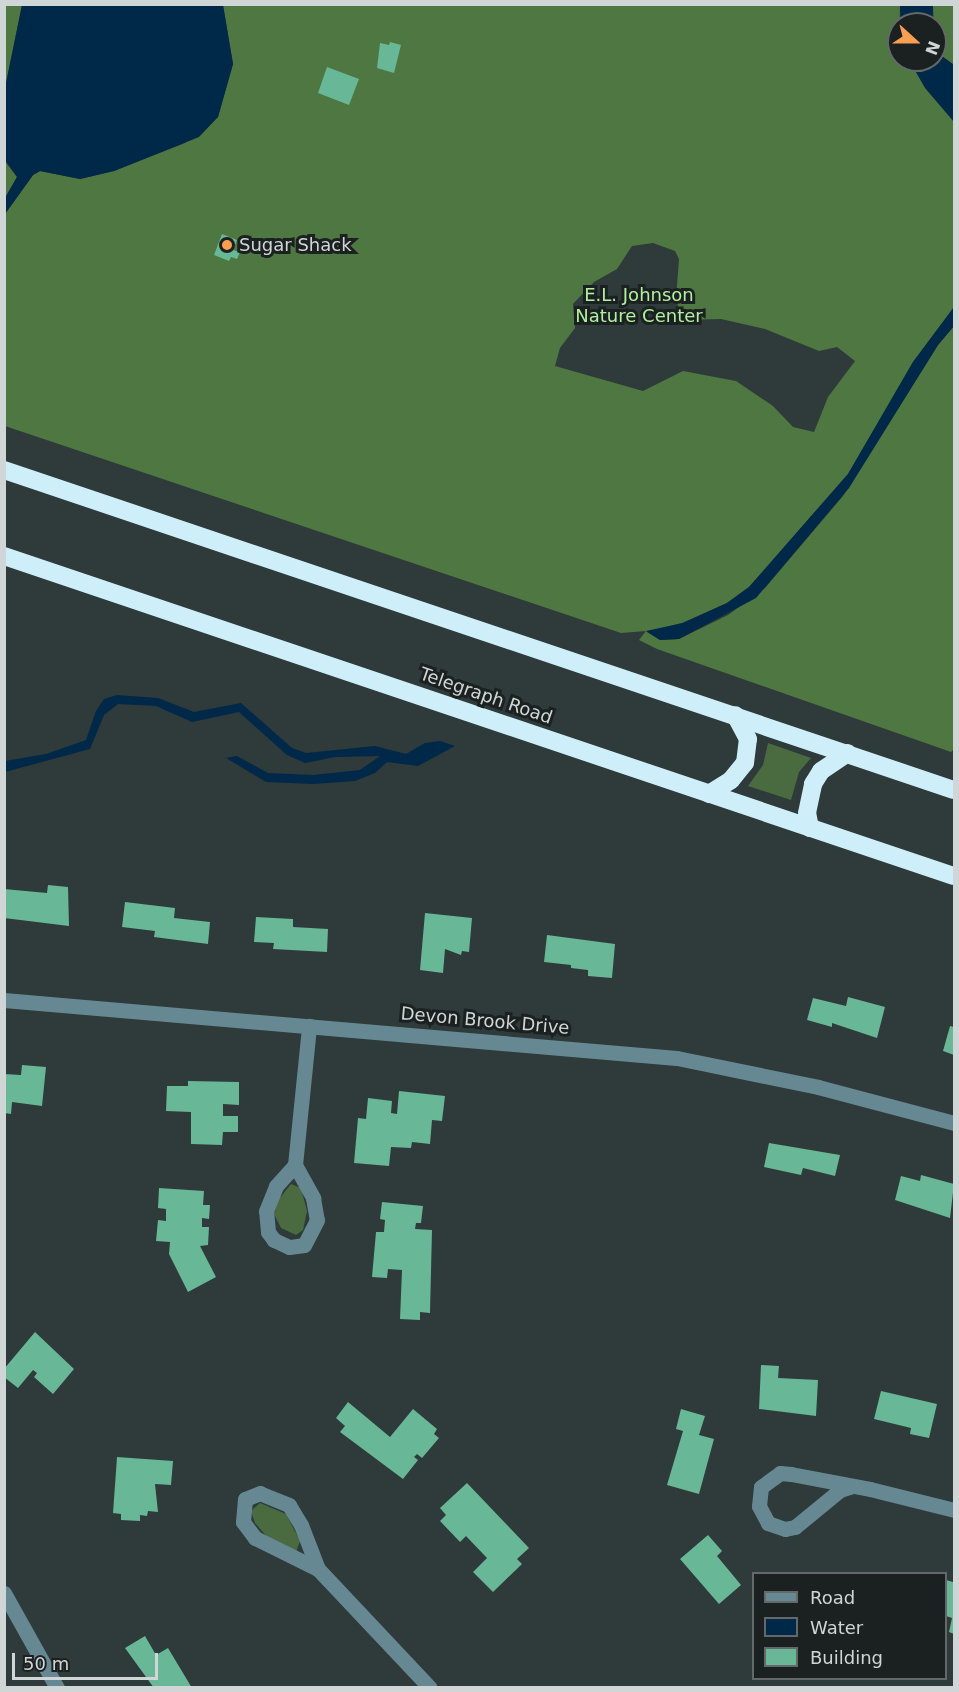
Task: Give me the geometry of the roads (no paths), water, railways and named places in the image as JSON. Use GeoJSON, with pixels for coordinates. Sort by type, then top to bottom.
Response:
{"type":"FeatureCollection","features":[{"type":"Feature","properties":{"kind":"highway"},"geometry":{"type":"LineString","coordinates":[[4,470],[954,790]]}},
{"type":"Feature","properties":{"kind":"highway","name":"Telegraph Road"},"geometry":{"type":"LineString","coordinates":[[4,556],[954,876]]}},
{"type":"Feature","properties":{"kind":"highway"},"geometry":{"type":"LineString","coordinates":[[709,794],[731,780],[745,763],[748,739],[735,715]]}},
{"type":"Feature","properties":{"kind":"highway"},"geometry":{"type":"LineString","coordinates":[[810,828],[807,813],[813,784],[821,771],[848,753]]}},
{"type":"Feature","properties":{"kind":"street","name":"Devon Brook Drive"},"geometry":{"type":"LineString","coordinates":[[4,1000],[677,1058],[818,1087],[954,1124]]}},
{"type":"Feature","properties":{"kind":"street"},"geometry":{"type":"LineString","coordinates":[[295,1165],[276,1186],[266,1211],[268,1232],[273,1240],[289,1247],[304,1245],[317,1220],[313,1198],[295,1165],[309,1026]]}},
{"type":"Feature","properties":{"kind":"street"},"geometry":{"type":"LineString","coordinates":[[852,1486],[840,1490],[795,1527],[785,1529],[768,1523],[759,1506],[761,1486],[780,1473],[852,1486],[954,1510]]}},
{"type":"Feature","properties":{"kind":"street"},"geometry":{"type":"LineString","coordinates":[[318,1569],[301,1525],[289,1505],[260,1493],[245,1499],[243,1522],[255,1538],[318,1569],[430,1688]]}},
{"type":"Feature","properties":{"kind":"street"},"geometry":{"type":"LineString","coordinates":[[4,1593],[57,1688]]}},
{"type":"Feature","properties":{"kind":"water"},"geometry":{"type":"Polygon","coordinates":[[[22,5],[223,5],[233,64],[218,117],[199,137],[114,171],[80,179],[40,171],[33,175],[5,214],[5,198],[17,177],[5,160],[5,88],[22,5]]]}},
{"type":"Feature","properties":{"kind":"water"},"geometry":{"type":"Polygon","coordinates":[[[900,5],[933,5],[933,12],[900,12],[900,5]]]}},
{"type":"Feature","properties":{"kind":"water"},"geometry":{"type":"Polygon","coordinates":[[[947,60],[954,65],[954,122],[925,88],[916,72],[947,72],[947,60]]]}},
{"type":"Feature","properties":{"kind":"water"},"geometry":{"type":"Polygon","coordinates":[[[954,307],[954,326],[938,345],[849,488],[756,598],[679,639],[660,640],[646,631],[683,623],[727,603],[749,587],[848,474],[913,362],[954,307]]]}},
{"type":"Feature","properties":{"kind":"water"},"geometry":{"type":"Polygon","coordinates":[[[117,695],[158,698],[194,712],[241,703],[292,748],[306,753],[375,746],[406,754],[425,743],[440,741],[455,746],[418,766],[387,762],[375,773],[355,781],[313,784],[266,782],[226,758],[237,756],[268,773],[313,775],[360,770],[380,756],[335,757],[305,763],[287,755],[239,712],[192,722],[156,706],[118,704],[104,715],[90,749],[5,772],[5,761],[46,754],[86,740],[96,711],[104,699],[117,695]]]}},
{"type":"Feature","properties":{"kind":"place","name":"Sugar Shack"},"geometry":{"type":"Point","coordinates":[227,245]}},
{"type":"Feature","properties":{"kind":"park label","name":"E.L. Johnson Nature Center"},"geometry":{"type":"Point","coordinates":[639,306]}}]}
